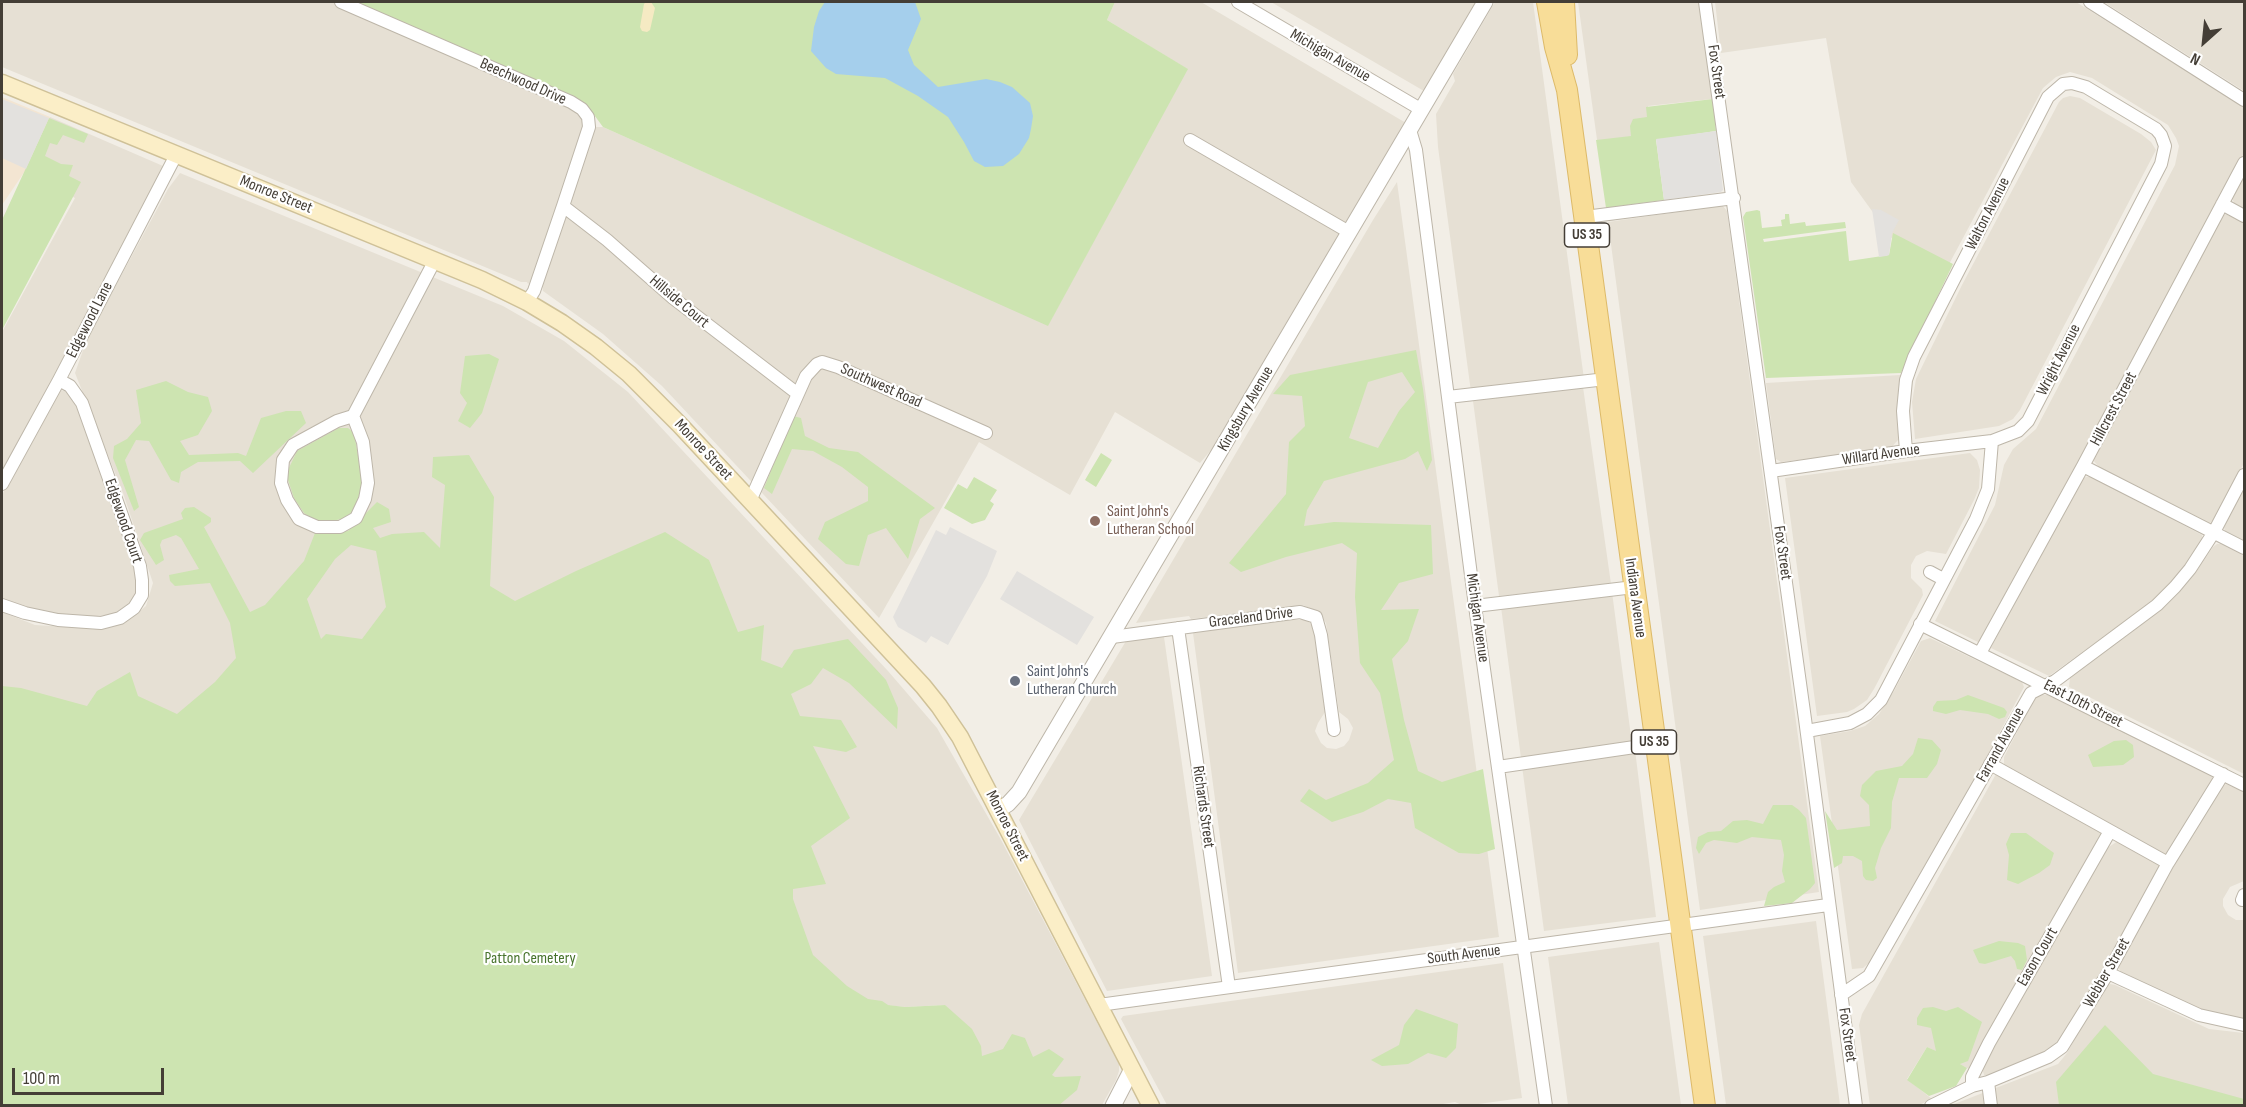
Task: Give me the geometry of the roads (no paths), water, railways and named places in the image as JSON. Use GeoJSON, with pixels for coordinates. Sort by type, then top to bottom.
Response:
{"type":"FeatureCollection","features":[{"type":"Feature","properties":{"kind":"main road","name":"Indiana Avenue"},"geometry":{"type":"LineString","coordinates":[[1547,2],[1555,47],[1567,90],[1705,1106]]}},
{"type":"Feature","properties":{"kind":"main road","name":"Indiana Avenue"},"geometry":{"type":"LineString","coordinates":[[1564,2],[1567,90]]}},
{"type":"Feature","properties":{"kind":"main road","name":"Monroe Street"},"geometry":{"type":"LineString","coordinates":[[2,83],[435,260],[527,303],[562,323],[629,374],[923,686],[939,706],[960,737],[1151,1106]]}},
{"type":"Feature","properties":{"kind":"street","name":"Beechwood Drive"},"geometry":{"type":"LineString","coordinates":[[341,2],[571,102],[582,109],[588,117],[589,127],[534,291],[527,303]]}},
{"type":"Feature","properties":{"kind":"street","name":"Michigan Avenue"},"geometry":{"type":"LineString","coordinates":[[1238,2],[1422,110]]}},
{"type":"Feature","properties":{"kind":"street","name":"Kingsbury Avenue"},"geometry":{"type":"LineString","coordinates":[[998,810],[1008,804],[1019,792],[1485,2]]}},
{"type":"Feature","properties":{"kind":"street","name":"Fox Street"},"geometry":{"type":"LineString","coordinates":[[1706,2],[1807,731],[1856,1106]]}},
{"type":"Feature","properties":{"kind":"street"},"geometry":{"type":"LineString","coordinates":[[2090,2],[2244,100]]}},
{"type":"Feature","properties":{"kind":"street","name":"Walton Avenue"},"geometry":{"type":"LineString","coordinates":[[1906,451],[1903,411],[1906,380],[1914,357],[2048,97],[2063,84],[2072,83],[2086,87],[2156,129]]}},
{"type":"Feature","properties":{"kind":"street","name":"Wright Avenue"},"geometry":{"type":"LineString","coordinates":[[1992,441],[2018,431],[2028,421],[2043,393],[2161,164],[2165,146],[2162,135],[2156,129]]}},
{"type":"Feature","properties":{"kind":"street","name":"Michigan Avenue"},"geometry":{"type":"LineString","coordinates":[[1410,130],[1416,150],[1475,606],[1546,1105]]}},
{"type":"Feature","properties":{"kind":"street"},"geometry":{"type":"LineString","coordinates":[[1190,140],[1349,232]]}},
{"type":"Feature","properties":{"kind":"street","name":"Edgewood Lane"},"geometry":{"type":"LineString","coordinates":[[2,484],[176,155]]}},
{"type":"Feature","properties":{"kind":"street","name":"Hillcrest Street"},"geometry":{"type":"LineString","coordinates":[[1980,653],[2084,466],[2244,163]]}},
{"type":"Feature","properties":{"kind":"street"},"geometry":{"type":"LineString","coordinates":[[1585,217],[1734,198]]}},
{"type":"Feature","properties":{"kind":"street"},"geometry":{"type":"LineString","coordinates":[[2222,204],[2244,216]]}},
{"type":"Feature","properties":{"kind":"street","name":"Hillside Court"},"geometry":{"type":"LineString","coordinates":[[563,206],[607,240],[673,298],[798,394]]}},
{"type":"Feature","properties":{"kind":"street"},"geometry":{"type":"LineString","coordinates":[[353,416],[363,442],[368,483],[365,499],[356,518],[340,526],[317,527],[298,519],[280,483],[283,460],[293,445],[336,422],[353,416],[435,260]]}},
{"type":"Feature","properties":{"kind":"street","name":"Southwest Road"},"geometry":{"type":"LineString","coordinates":[[750,501],[809,370],[817,364],[828,363],[986,433]]}},
{"type":"Feature","properties":{"kind":"street"},"geometry":{"type":"LineString","coordinates":[[1448,397],[1606,379]]}},
{"type":"Feature","properties":{"kind":"street","name":"Edgewood Court"},"geometry":{"type":"LineString","coordinates":[[2,605],[58,620],[101,623],[120,618],[134,608],[142,595],[140,566],[82,404],[70,386],[59,380]]}},
{"type":"Feature","properties":{"kind":"street"},"geometry":{"type":"LineString","coordinates":[[1807,731],[1850,723],[1867,714],[1881,700],[1976,519],[1988,489],[1992,441]]}},
{"type":"Feature","properties":{"kind":"street","name":"Willard Avenue"},"geometry":{"type":"LineString","coordinates":[[1771,471],[1992,441]]}},
{"type":"Feature","properties":{"kind":"street"},"geometry":{"type":"LineString","coordinates":[[2084,466],[2244,548]]}},
{"type":"Feature","properties":{"kind":"street","name":"Farrand Avenue"},"geometry":{"type":"LineString","coordinates":[[1841,995],[1869,976],[2031,693],[2046,685],[2157,605],[2190,569],[2214,532],[2244,475]]}},
{"type":"Feature","properties":{"kind":"street"},"geometry":{"type":"LineString","coordinates":[[1930,572],[1943,579]]}},
{"type":"Feature","properties":{"kind":"street"},"geometry":{"type":"LineString","coordinates":[[1475,606],[1634,586]]}},
{"type":"Feature","properties":{"kind":"street","name":"Graceland Drive"},"geometry":{"type":"LineString","coordinates":[[1178,628],[1300,612],[1316,616],[1321,635],[1334,730]]}},
{"type":"Feature","properties":{"kind":"street","name":"East 10th Street"},"geometry":{"type":"LineString","coordinates":[[1920,624],[2244,785]]}},
{"type":"Feature","properties":{"kind":"street"},"geometry":{"type":"LineString","coordinates":[[1112,637],[1178,628]]}},
{"type":"Feature","properties":{"kind":"street","name":"Richards Street"},"geometry":{"type":"LineString","coordinates":[[1178,628],[1229,987]]}},
{"type":"Feature","properties":{"kind":"street"},"geometry":{"type":"LineString","coordinates":[[1498,767],[1655,744]]}},
{"type":"Feature","properties":{"kind":"street"},"geometry":{"type":"LineString","coordinates":[[1990,764],[2168,863]]}},
{"type":"Feature","properties":{"kind":"street","name":"Webber Street"},"geometry":{"type":"LineString","coordinates":[[1931,1106],[1972,1086],[1988,1082],[2048,1057],[2062,1047],[2108,973],[2168,863],[2223,774]]}},
{"type":"Feature","properties":{"kind":"street","name":"Eason Court"},"geometry":{"type":"LineString","coordinates":[[1972,1086],[1972,1077],[1989,1043],[2110,831]]}},
{"type":"Feature","properties":{"kind":"street","name":"South Avenue"},"geometry":{"type":"LineString","coordinates":[[1099,1005],[1828,905]]}},
{"type":"Feature","properties":{"kind":"street"},"geometry":{"type":"LineString","coordinates":[[2108,973],[2199,1015],[2241,1024]]}},
{"type":"Feature","properties":{"kind":"street"},"geometry":{"type":"LineString","coordinates":[[1113,1106],[1132,1069]]}},
{"type":"Feature","properties":{"kind":"street"},"geometry":{"type":"LineString","coordinates":[[1988,1082],[1991,1106]]}},
{"type":"Feature","properties":{"kind":"water"},"geometry":{"type":"Polygon","coordinates":[[[825,2],[915,2],[921,19],[908,50],[914,65],[938,87],[986,79],[1012,87],[1030,103],[1033,116],[1031,129],[1029,138],[1019,154],[1003,166],[985,167],[974,161],[948,117],[918,96],[885,78],[836,74],[826,68],[811,51],[814,27],[819,11],[825,2]]]}},
{"type":"Feature","properties":{"kind":"place","name":"Saint John's Lutheran School"},"geometry":{"type":"Point","coordinates":[1095,521]}},
{"type":"Feature","properties":{"kind":"place","name":"Saint John's Lutheran Church"},"geometry":{"type":"Point","coordinates":[1015,681]}},
{"type":"Feature","properties":{"kind":"park label","name":"Patton Cemetery"},"geometry":{"type":"Point","coordinates":[530,959]}}]}
